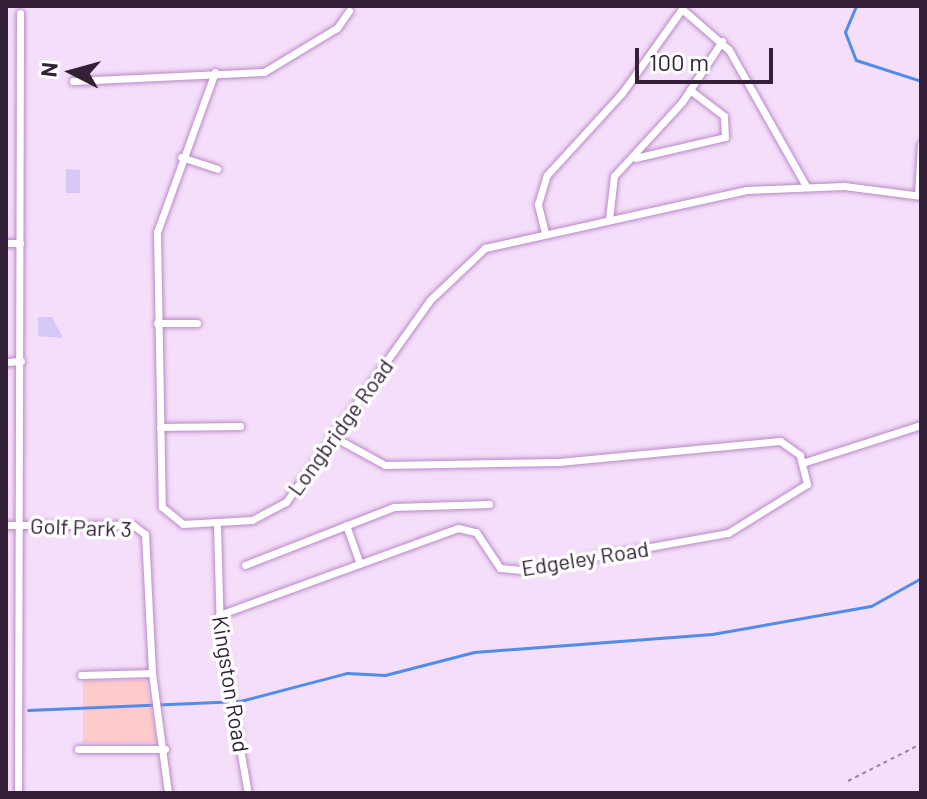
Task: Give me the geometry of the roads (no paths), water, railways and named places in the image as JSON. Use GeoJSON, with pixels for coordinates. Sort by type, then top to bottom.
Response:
{"type":"FeatureCollection","features":[{"type":"Feature","properties":{"kind":"street"},"geometry":{"type":"LineString","coordinates":[[545,233],[538,204],[547,175],[622,93],[673,15],[687,10],[722,41],[806,186]]}},
{"type":"Feature","properties":{"kind":"street"},"geometry":{"type":"LineString","coordinates":[[73,81],[272,70],[337,28],[349,11]]}},
{"type":"Feature","properties":{"kind":"street"},"geometry":{"type":"LineString","coordinates":[[18,793],[20,13]]}},
{"type":"Feature","properties":{"kind":"street"},"geometry":{"type":"LineString","coordinates":[[609,219],[608,188],[690,90],[722,41]]}},
{"type":"Feature","properties":{"kind":"street","name":"Longbridge Road"},"geometry":{"type":"LineString","coordinates":[[215,72],[158,221],[157,323],[164,514],[183,524],[217,526],[278,508],[334,437],[430,300],[468,259],[545,233],[730,192],[806,186],[920,196]]}},
{"type":"Feature","properties":{"kind":"street"},"geometry":{"type":"LineString","coordinates":[[635,158],[725,137],[718,109],[690,90]]}},
{"type":"Feature","properties":{"kind":"street"},"geometry":{"type":"LineString","coordinates":[[920,196],[921,144]]}},
{"type":"Feature","properties":{"kind":"street"},"geometry":{"type":"LineString","coordinates":[[181,157],[217,169]]}},
{"type":"Feature","properties":{"kind":"street"},"geometry":{"type":"LineString","coordinates":[[6,243],[20,243]]}},
{"type":"Feature","properties":{"kind":"street"},"geometry":{"type":"LineString","coordinates":[[157,323],[197,323]]}},
{"type":"Feature","properties":{"kind":"street"},"geometry":{"type":"LineString","coordinates":[[6,362],[21,361]]}},
{"type":"Feature","properties":{"kind":"street"},"geometry":{"type":"LineString","coordinates":[[334,437],[385,465],[556,462],[780,441],[802,463],[921,425]]}},
{"type":"Feature","properties":{"kind":"street"},"geometry":{"type":"LineString","coordinates":[[160,427],[240,426]]}},
{"type":"Feature","properties":{"kind":"street","name":"Edgeley Road"},"geometry":{"type":"LineString","coordinates":[[219,615],[458,528],[476,532],[492,561],[509,571],[718,536],[803,492],[802,463]]}},
{"type":"Feature","properties":{"kind":"street"},"geometry":{"type":"LineString","coordinates":[[245,565],[394,507],[489,504]]}},
{"type":"Feature","properties":{"kind":"street"},"geometry":{"type":"LineString","coordinates":[[6,525],[20,525]]}},
{"type":"Feature","properties":{"kind":"street","name":"Golf Park 3"},"geometry":{"type":"LineString","coordinates":[[20,525],[142,529],[152,673],[165,749],[168,793]]}},
{"type":"Feature","properties":{"kind":"street"},"geometry":{"type":"LineString","coordinates":[[346,525],[360,564]]}},
{"type":"Feature","properties":{"kind":"street","name":"Kingston Road"},"geometry":{"type":"LineString","coordinates":[[217,526],[219,615],[248,793]]}},
{"type":"Feature","properties":{"kind":"street"},"geometry":{"type":"LineString","coordinates":[[81,675],[152,673]]}},
{"type":"Feature","properties":{"kind":"street"},"geometry":{"type":"LineString","coordinates":[[78,749],[165,749]]}},
{"type":"Feature","properties":{"kind":"waterway"},"geometry":{"type":"LineString","coordinates":[[856,6],[845,32],[856,60],[921,81]]}},
{"type":"Feature","properties":{"kind":"waterway"},"geometry":{"type":"LineString","coordinates":[[28,710],[240,701],[347,673],[385,675],[474,652],[712,634],[871,606],[921,578]]}}]}
